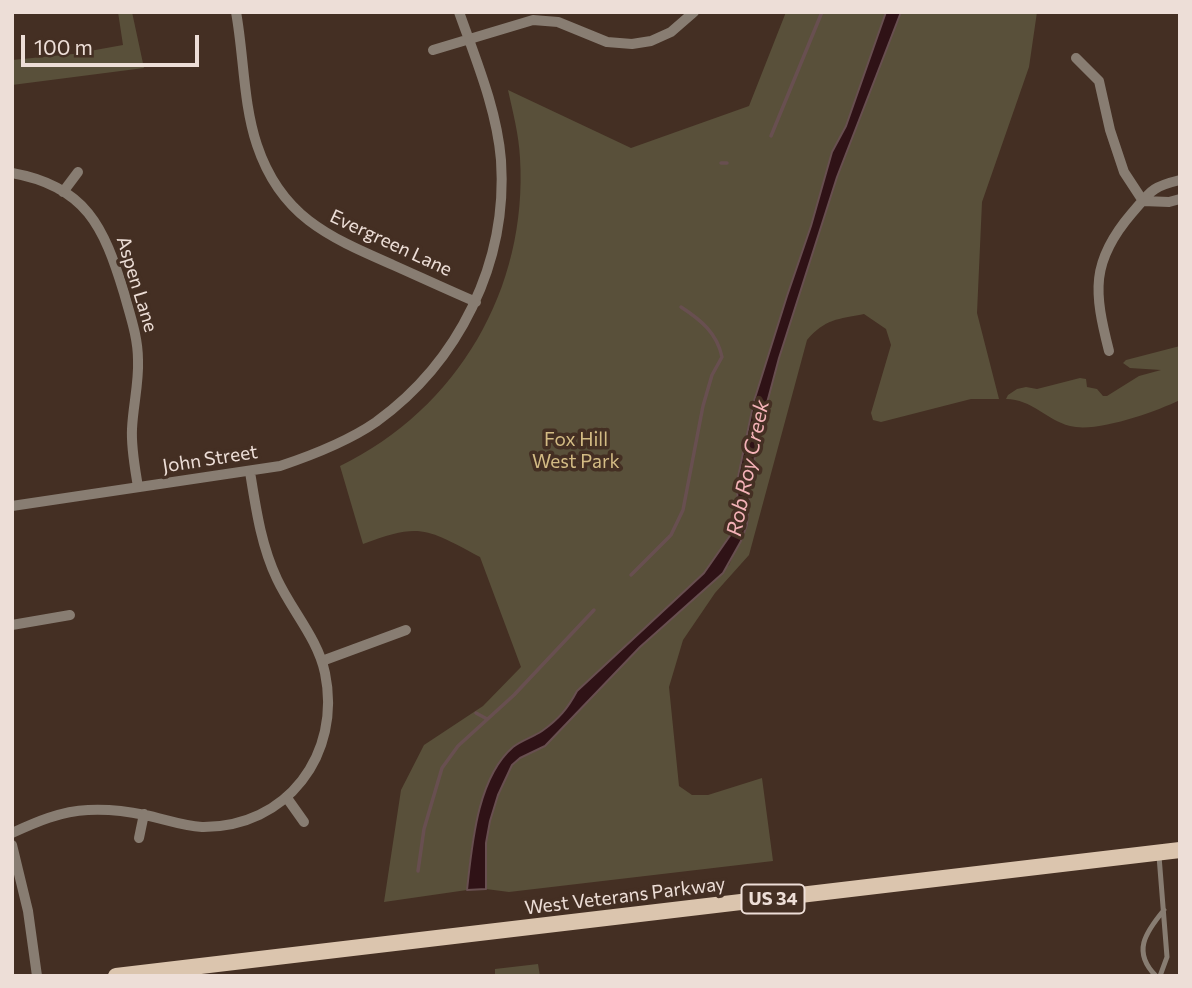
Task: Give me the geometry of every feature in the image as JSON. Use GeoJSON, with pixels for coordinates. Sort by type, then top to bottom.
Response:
{"type":"FeatureCollection","features":[{"type":"Feature","properties":{"kind":"main road","name":"West Veterans Parkway"},"geometry":{"type":"LineString","coordinates":[[116,976],[1180,850]]}},
{"type":"Feature","properties":{"kind":"street","name":"Evergreen Lane"},"geometry":{"type":"LineString","coordinates":[[236,12],[257,145],[274,181],[295,210],[310,223],[339,240],[476,302]]}},
{"type":"Feature","properties":{"kind":"street","name":"John Street"},"geometry":{"type":"LineString","coordinates":[[12,506],[250,472],[315,455],[374,423],[399,404],[439,362],[476,302],[495,244],[500,203],[501,169],[492,113],[459,12]]}},
{"type":"Feature","properties":{"kind":"street"},"geometry":{"type":"LineString","coordinates":[[433,50],[469,41],[518,23],[546,20],[565,24],[607,42],[632,44],[651,41],[671,33],[694,12]]}},
{"type":"Feature","properties":{"kind":"street"},"geometry":{"type":"LineString","coordinates":[[1076,58],[1099,81],[1110,130],[1124,172],[1143,201]]}},
{"type":"Feature","properties":{"kind":"street"},"geometry":{"type":"LineString","coordinates":[[63,192],[78,172]]}},
{"type":"Feature","properties":{"kind":"street","name":"Aspen Lane"},"geometry":{"type":"LineString","coordinates":[[12,173],[46,182],[63,192],[82,206],[106,239],[133,324],[138,360],[132,430],[138,487]]}},
{"type":"Feature","properties":{"kind":"street"},"geometry":{"type":"LineString","coordinates":[[1109,351],[1098,304],[1100,270],[1110,243],[1156,186],[1180,180]]}},
{"type":"Feature","properties":{"kind":"street"},"geometry":{"type":"LineString","coordinates":[[1143,201],[1169,202],[1180,199]]}},
{"type":"Feature","properties":{"kind":"street"},"geometry":{"type":"LineString","coordinates":[[12,833],[53,816],[80,810],[114,809],[201,827],[240,822],[259,815],[287,798],[313,766],[327,728],[328,692],[322,661],[277,579],[267,554],[259,528],[250,472]]}},
{"type":"Feature","properties":{"kind":"street"},"geometry":{"type":"LineString","coordinates":[[12,625],[70,615]]}},
{"type":"Feature","properties":{"kind":"street"},"geometry":{"type":"LineString","coordinates":[[322,661],[406,630]]}},
{"type":"Feature","properties":{"kind":"street"},"geometry":{"type":"LineString","coordinates":[[287,798],[304,822]]}},
{"type":"Feature","properties":{"kind":"street"},"geometry":{"type":"LineString","coordinates":[[139,838],[144,814]]}},
{"type":"Feature","properties":{"kind":"street"},"geometry":{"type":"LineString","coordinates":[[12,845],[28,911],[37,976]]}},
{"type":"Feature","properties":{"kind":"lane"},"geometry":{"type":"LineString","coordinates":[[1159,853],[1164,911],[1167,957],[1158,976],[1145,965],[1143,944],[1150,926],[1164,911]]}},
{"type":"Feature","properties":{"kind":"green space"},"geometry":{"type":"Polygon","coordinates":[[[118,12],[132,12],[144,68],[12,85],[12,60],[73,54],[123,45],[118,12]]]}},
{"type":"Feature","properties":{"kind":"green space","name":"Fox Hill West Park"},"geometry":{"type":"Polygon","coordinates":[[[786,12],[886,12],[846,126],[832,152],[754,401],[737,482],[738,514],[734,530],[704,573],[577,691],[558,718],[542,731],[513,747],[501,760],[478,813],[467,890],[384,902],[401,790],[424,745],[483,706],[521,667],[480,557],[448,540],[423,532],[398,533],[363,544],[340,466],[382,442],[419,412],[451,378],[477,339],[498,298],[512,253],[519,206],[520,158],[508,90],[631,148],[749,106],[786,12]]]}},
{"type":"Feature","properties":{"kind":"green space"},"geometry":{"type":"Polygon","coordinates":[[[901,12],[1037,12],[1029,67],[982,202],[977,313],[999,399],[971,399],[881,422],[873,420],[871,413],[891,345],[886,329],[864,314],[826,324],[807,340],[749,555],[715,593],[683,640],[669,687],[679,786],[692,795],[708,795],[762,778],[773,861],[509,892],[486,889],[486,843],[490,821],[512,765],[545,746],[640,647],[729,565],[747,525],[751,478],[760,429],[779,358],[837,177],[901,12]]]}},
{"type":"Feature","properties":{"kind":"green space"},"geometry":{"type":"Polygon","coordinates":[[[1180,346],[1180,400],[1126,420],[1095,427],[1070,426],[1024,402],[1006,399],[1017,389],[1037,389],[1080,378],[1086,379],[1087,387],[1097,389],[1103,396],[1107,396],[1139,376],[1161,370],[1130,368],[1123,363],[1126,360],[1180,346]]]}},
{"type":"Feature","properties":{"kind":"green space"},"geometry":{"type":"Polygon","coordinates":[[[538,964],[540,976],[495,976],[495,969],[538,964]]]}},
{"type":"Feature","properties":{"kind":"water","name":"Rob Roy Creek"},"geometry":{"type":"Polygon","coordinates":[[[886,12],[901,12],[837,177],[779,358],[760,429],[751,478],[747,525],[741,541],[723,573],[640,647],[545,746],[512,765],[490,821],[486,843],[486,889],[467,890],[478,813],[491,776],[501,760],[513,747],[542,731],[558,718],[577,691],[704,573],[734,530],[738,514],[737,482],[754,401],[832,152],[846,126],[886,12]]]}},
{"type":"Feature","properties":{"kind":"waterway"},"geometry":{"type":"LineString","coordinates":[[771,136],[822,12]]}},
{"type":"Feature","properties":{"kind":"waterway"},"geometry":{"type":"LineString","coordinates":[[721,163],[727,163]]}},
{"type":"Feature","properties":{"kind":"waterway"},"geometry":{"type":"LineString","coordinates":[[631,575],[671,535],[683,510],[703,406],[712,375],[722,357],[720,348],[707,328],[681,307]]}},
{"type":"Feature","properties":{"kind":"waterway"},"geometry":{"type":"LineString","coordinates":[[418,871],[424,829],[442,768],[458,746],[514,695],[594,610]]}},
{"type":"Feature","properties":{"kind":"waterway"},"geometry":{"type":"LineString","coordinates":[[476,713],[487,719]]}}]}
